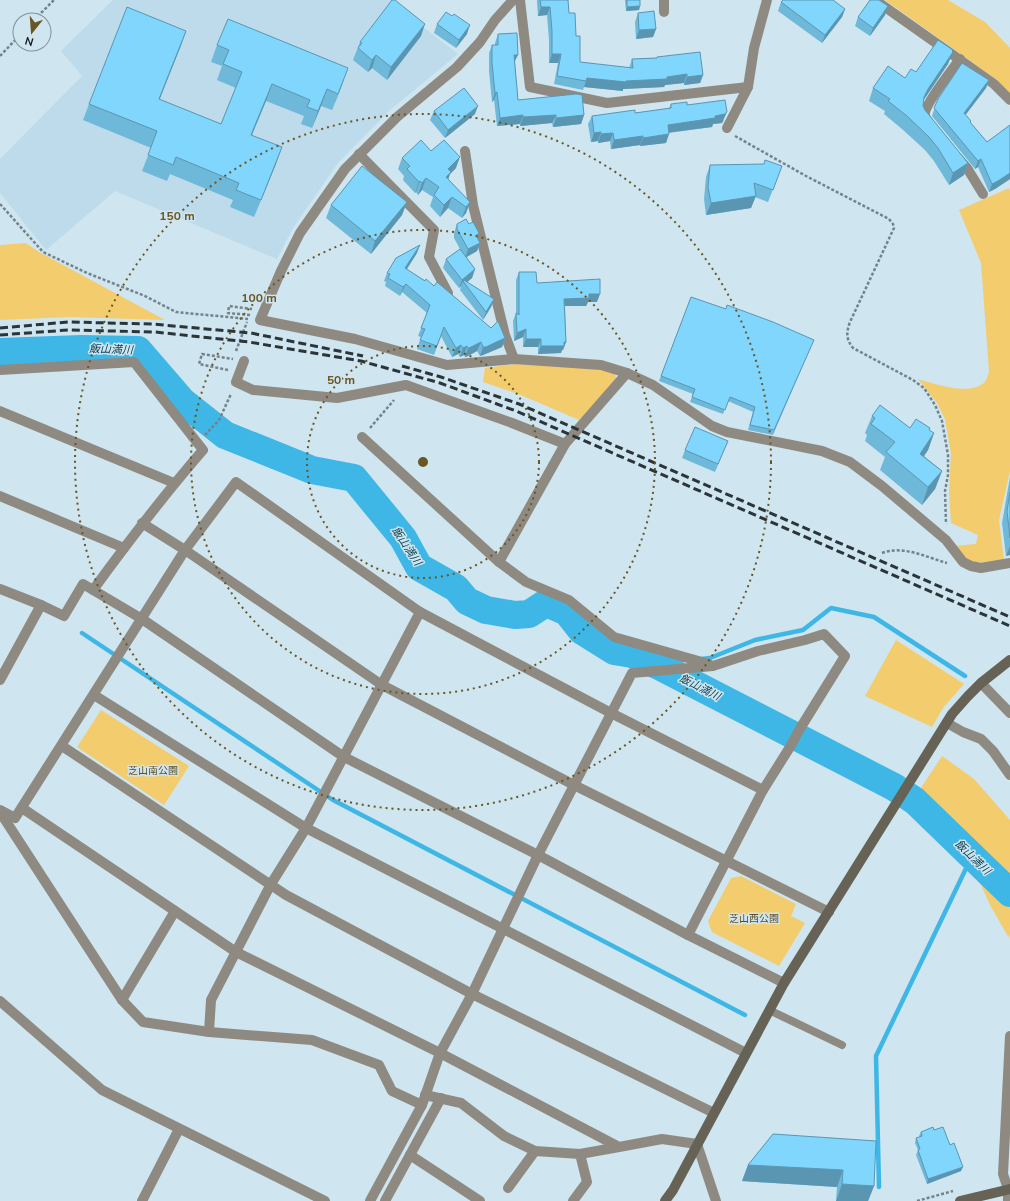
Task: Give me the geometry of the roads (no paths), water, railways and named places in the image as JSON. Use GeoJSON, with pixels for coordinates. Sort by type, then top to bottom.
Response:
{"type":"FeatureCollection","features":[{"type":"Feature","properties":{"kind":"street"},"geometry":{"type":"LineString","coordinates":[[513,0],[495,20],[480,42],[457,67],[397,117],[345,169],[300,233],[281,270],[260,320],[355,339],[447,365],[514,359],[601,365],[627,373],[653,385],[712,426],[727,432],[822,451],[850,462],[882,486],[946,540],[963,562],[970,566],[981,568],[1010,564]]}},
{"type":"Feature","properties":{"kind":"street"},"geometry":{"type":"LineString","coordinates":[[520,0],[530,87],[606,103],[748,87]]}},
{"type":"Feature","properties":{"kind":"street"},"geometry":{"type":"LineString","coordinates":[[664,0],[664,12]]}},
{"type":"Feature","properties":{"kind":"street"},"geometry":{"type":"LineString","coordinates":[[727,128],[748,87],[754,48],[767,0]]}},
{"type":"Feature","properties":{"kind":"street"},"geometry":{"type":"LineString","coordinates":[[875,0],[994,84],[1010,100]]}},
{"type":"Feature","properties":{"kind":"street"},"geometry":{"type":"LineString","coordinates":[[934,130],[925,118],[924,112],[960,59]]}},
{"type":"Feature","properties":{"kind":"street"},"geometry":{"type":"LineString","coordinates":[[465,151],[474,205],[505,335],[514,359]]}},
{"type":"Feature","properties":{"kind":"street"},"geometry":{"type":"LineString","coordinates":[[953,152],[967,168],[983,194]]}},
{"type":"Feature","properties":{"kind":"street"},"geometry":{"type":"LineString","coordinates":[[359,154],[434,230],[429,257],[448,293]]}},
{"type":"Feature","properties":{"kind":"street"},"geometry":{"type":"LineString","coordinates":[[244,361],[238,378],[252,390],[337,398],[406,385],[512,423],[565,444]]}},
{"type":"Feature","properties":{"kind":"street"},"geometry":{"type":"LineString","coordinates":[[0,370],[134,362],[203,450],[174,482],[93,590]]}},
{"type":"Feature","properties":{"kind":"street"},"geometry":{"type":"LineString","coordinates":[[499,562],[565,444],[627,373]]}},
{"type":"Feature","properties":{"kind":"street"},"geometry":{"type":"LineString","coordinates":[[0,411],[174,482]]}},
{"type":"Feature","properties":{"kind":"street"},"geometry":{"type":"LineString","coordinates":[[362,437],[499,562],[526,582],[570,600],[614,637],[713,666]]}},
{"type":"Feature","properties":{"kind":"street"},"geometry":{"type":"LineString","coordinates":[[0,811],[15,818],[185,550],[236,482],[420,612],[611,713],[763,790]]}},
{"type":"Feature","properties":{"kind":"street"},"geometry":{"type":"LineString","coordinates":[[0,496],[124,548]]}},
{"type":"Feature","properties":{"kind":"street"},"geometry":{"type":"LineString","coordinates":[[142,523],[185,550],[382,685],[574,784],[829,912]]}},
{"type":"Feature","properties":{"kind":"street"},"geometry":{"type":"LineString","coordinates":[[0,588],[41,604],[64,616],[83,584],[142,619],[344,757],[538,855],[688,935],[784,983]]}},
{"type":"Feature","properties":{"kind":"street"},"geometry":{"type":"LineString","coordinates":[[0,680],[41,604]]}},
{"type":"Feature","properties":{"kind":"street"},"geometry":{"type":"LineString","coordinates":[[209,1032],[211,1000],[271,884],[306,828],[420,612]]}},
{"type":"Feature","properties":{"kind":"street"},"geometry":{"type":"LineString","coordinates":[[370,1201],[422,1105],[440,1053],[472,994],[504,930],[538,855],[632,673],[713,666],[758,651],[824,634],[845,656],[763,790],[688,935]]}},
{"type":"Feature","properties":{"kind":"street"},"geometry":{"type":"LineString","coordinates":[[665,1201],[673,1190],[784,983],[947,723],[968,696],[981,683],[1010,660]]}},
{"type":"Feature","properties":{"kind":"street"},"geometry":{"type":"LineString","coordinates":[[981,683],[1010,713]]}},
{"type":"Feature","properties":{"kind":"street"},"geometry":{"type":"LineString","coordinates":[[94,695],[306,828],[746,1053]]}},
{"type":"Feature","properties":{"kind":"street"},"geometry":{"type":"LineString","coordinates":[[947,723],[963,732],[981,739],[993,751],[1010,775]]}},
{"type":"Feature","properties":{"kind":"street"},"geometry":{"type":"LineString","coordinates":[[62,746],[286,895],[472,994],[714,1113]]}},
{"type":"Feature","properties":{"kind":"street"},"geometry":{"type":"LineString","coordinates":[[22,808],[236,952],[440,1053],[620,1147]]}},
{"type":"Feature","properties":{"kind":"street"},"geometry":{"type":"LineString","coordinates":[[0,811],[122,1000],[143,1022],[209,1032],[312,1040],[379,1064],[392,1091],[422,1105]]}},
{"type":"Feature","properties":{"kind":"street"},"geometry":{"type":"LineString","coordinates":[[122,1000],[175,911]]}},
{"type":"Feature","properties":{"kind":"street"},"geometry":{"type":"LineString","coordinates":[[0,1001],[102,1090],[325,1201]]}},
{"type":"Feature","properties":{"kind":"street"},"geometry":{"type":"LineString","coordinates":[[1008,1201],[1009,1189],[1003,1174],[1010,1036]]}},
{"type":"Feature","properties":{"kind":"street"},"geometry":{"type":"LineString","coordinates":[[425,1095],[461,1103],[504,1136],[535,1151],[580,1154],[662,1139],[697,1144]]}},
{"type":"Feature","properties":{"kind":"street"},"geometry":{"type":"LineString","coordinates":[[385,1201],[441,1098]]}},
{"type":"Feature","properties":{"kind":"street"},"geometry":{"type":"LineString","coordinates":[[142,1201],[179,1129]]}},
{"type":"Feature","properties":{"kind":"street"},"geometry":{"type":"LineString","coordinates":[[697,1144],[716,1201]]}},
{"type":"Feature","properties":{"kind":"street"},"geometry":{"type":"LineString","coordinates":[[508,1188],[535,1151]]}},
{"type":"Feature","properties":{"kind":"street"},"geometry":{"type":"LineString","coordinates":[[573,1201],[587,1182],[580,1154]]}},
{"type":"Feature","properties":{"kind":"street"},"geometry":{"type":"LineString","coordinates":[[410,1155],[480,1201]]}},
{"type":"Feature","properties":{"kind":"street"},"geometry":{"type":"LineString","coordinates":[[960,1201],[1009,1189]]}},
{"type":"Feature","properties":{"kind":"lane"},"geometry":{"type":"LineString","coordinates":[[769,1010],[842,1045]]}},
{"type":"Feature","properties":{"kind":"waterway","name":"飯山満川"},"geometry":{"type":"LineString","coordinates":[[0,352],[81,349],[138,350],[182,401],[225,435],[312,470],[354,478],[403,538],[419,567],[456,588],[467,601],[486,610],[515,615],[529,614],[546,603],[567,612],[582,631],[614,651],[632,654],[661,667],[894,787],[915,801],[1010,893]]}},
{"type":"Feature","properties":{"kind":"waterway"},"geometry":{"type":"LineString","coordinates":[[701,659],[710,658],[755,640],[803,630],[831,608],[874,617],[965,676]]}},
{"type":"Feature","properties":{"kind":"waterway"},"geometry":{"type":"LineString","coordinates":[[82,633],[333,800],[745,1015]]}},
{"type":"Feature","properties":{"kind":"waterway"},"geometry":{"type":"LineString","coordinates":[[653,664],[684,660]]}},
{"type":"Feature","properties":{"kind":"waterway"},"geometry":{"type":"LineString","coordinates":[[879,1187],[876,1056],[972,856]]}},
{"type":"Feature","properties":{"kind":"railway"},"geometry":{"type":"LineString","coordinates":[[0,328],[68,322],[152,324],[251,333],[363,356]]}},
{"type":"Feature","properties":{"kind":"railway"},"geometry":{"type":"LineString","coordinates":[[0,335],[68,330],[155,332],[249,342],[361,361],[440,383],[516,411],[1010,626]]}},
{"type":"Feature","properties":{"kind":"railway"},"geometry":{"type":"LineString","coordinates":[[402,366],[441,377],[519,404],[1010,617]]}},
{"type":"Feature","properties":{"kind":"park label","name":"芝山南公園"},"geometry":{"type":"Point","coordinates":[153,770]}},
{"type":"Feature","properties":{"kind":"park label","name":"芝山西公園"},"geometry":{"type":"Point","coordinates":[754,918]}}]}
